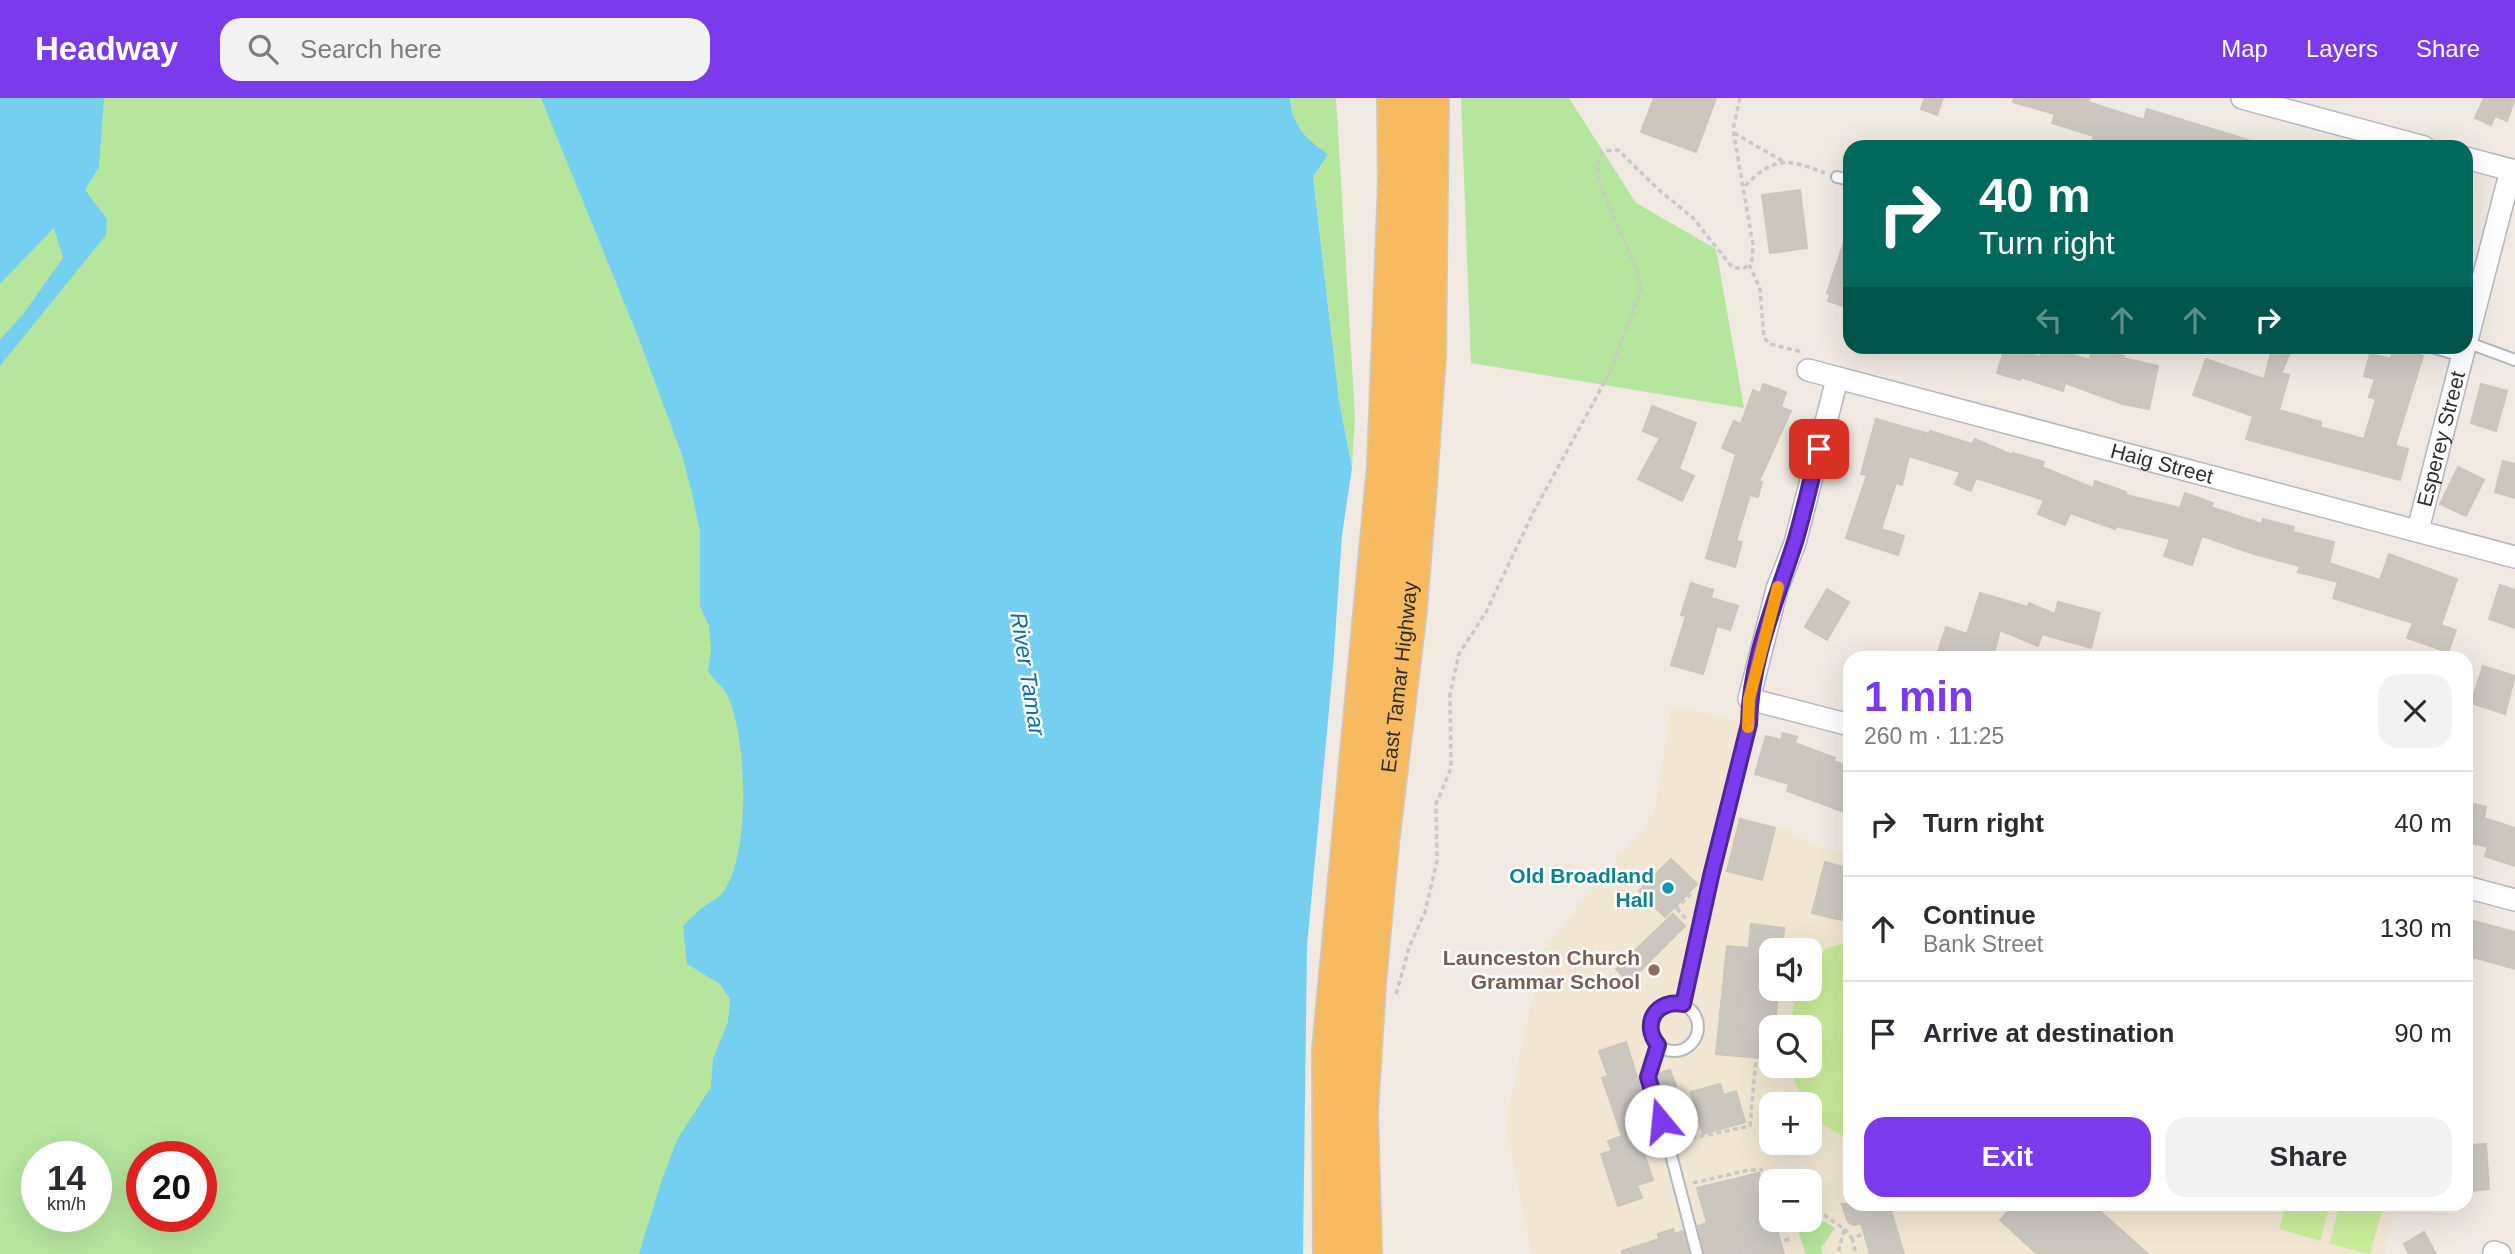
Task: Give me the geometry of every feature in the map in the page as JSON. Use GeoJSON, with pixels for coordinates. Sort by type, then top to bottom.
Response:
{"type":"FeatureCollection","features":[{"type":"Feature","properties":{"kind":"highway","name":"East Tamar Highway"},"geometry":{"type":"LineString","coordinates":[[1332,1254],[1331,1050],[1386,466],[1397,182],[1395,98]]}},
{"type":"Feature","properties":{"kind":"highway","name":"East Tamar Highway"},"geometry":{"type":"LineString","coordinates":[[1363,1254],[1360,1099],[1378,868],[1408,608],[1427,356],[1430,98]]}},
{"type":"Feature","properties":{"kind":"street"},"geometry":{"type":"LineString","coordinates":[[2242,98],[2313,107],[2405,140]]}},
{"type":"Feature","properties":{"kind":"street"},"geometry":{"type":"LineString","coordinates":[[2473,160],[2513,171]]}},
{"type":"Feature","properties":{"kind":"street","name":"Esperey Street"},"geometry":{"type":"LineString","coordinates":[[2473,318],[2513,171]]}},
{"type":"Feature","properties":{"kind":"street","name":"Esperey Street"},"geometry":{"type":"LineString","coordinates":[[2418,530],[2463,354]]}},
{"type":"Feature","properties":{"kind":"street","name":"Haig Street"},"geometry":{"type":"LineString","coordinates":[[1810,362],[1838,379],[2515,557]]}},
{"type":"Feature","properties":{"kind":"street"},"geometry":{"type":"LineString","coordinates":[[1838,379],[1794,543],[1777,589],[1749,699],[1843,723]]}},
{"type":"Feature","properties":{"kind":"street"},"geometry":{"type":"LineString","coordinates":[[2473,889],[2515,900]]}},
{"type":"Feature","properties":{"kind":"lane"},"geometry":{"type":"LineString","coordinates":[[1837,177],[1843,178]]}},
{"type":"Feature","properties":{"kind":"lane"},"geometry":{"type":"LineString","coordinates":[[2473,349],[2515,360]]}},
{"type":"Feature","properties":{"kind":"lane"},"geometry":{"type":"LineString","coordinates":[[1683,1004],[1698,930],[1749,724],[1749,699]]}},
{"type":"Feature","properties":{"kind":"lane"},"geometry":{"type":"LineString","coordinates":[[1668,1004],[1683,1004],[1689,1008],[1697,1021],[1693,1042],[1687,1047],[1672,1051],[1658,1045],[1650,1033],[1655,1012],[1668,1004]]}},
{"type":"Feature","properties":{"kind":"lane"},"geometry":{"type":"LineString","coordinates":[[1658,1045],[1648,1077],[1698,1254]]}},
{"type":"Feature","properties":{"kind":"path"},"geometry":{"type":"LineString","coordinates":[[1395,996],[1410,945],[1425,912],[1437,861],[1436,804],[1451,768],[1450,694],[1459,654],[1486,612],[1533,513],[1609,374],[1641,289],[1636,268],[1600,185],[1600,156],[1604,151],[1618,150],[1693,218],[1732,267],[1743,269],[1752,260],[1753,245],[1734,133],[1740,98]]}},
{"type":"Feature","properties":{"kind":"path"},"geometry":{"type":"LineString","coordinates":[[1734,133],[1786,163]]}},
{"type":"Feature","properties":{"kind":"path"},"geometry":{"type":"LineString","coordinates":[[1744,187],[1764,168],[1778,162],[1804,165],[1837,177]]}},
{"type":"Feature","properties":{"kind":"path"},"geometry":{"type":"LineString","coordinates":[[1749,264],[1760,289],[1764,338],[1770,344],[1810,362]]}},
{"type":"Feature","properties":{"kind":"path"},"geometry":{"type":"LineString","coordinates":[[1671,902],[1698,930]]}},
{"type":"Feature","properties":{"kind":"path"},"geometry":{"type":"LineString","coordinates":[[1668,1143],[1751,1126],[1756,1058]]}},
{"type":"Feature","properties":{"kind":"path"},"geometry":{"type":"LineString","coordinates":[[1678,1186],[1759,1170]]}},
{"type":"Feature","properties":{"kind":"path"},"geometry":{"type":"LineString","coordinates":[[1822,1213],[1844,1228],[1852,1238],[1856,1254]]}},
{"type":"Feature","properties":{"kind":"path"},"geometry":{"type":"LineString","coordinates":[[1838,1254],[1844,1228]]}},
{"type":"Feature","properties":{"kind":"path"},"geometry":{"type":"LineString","coordinates":[[1852,1238],[1864,1234]]}},
{"type":"Feature","properties":{"kind":"path"},"geometry":{"type":"LineString","coordinates":[[1735,1253],[1789,1239]]}},
{"type":"Feature","properties":{"kind":"shaded area","name":"Launceston Church Grammar School"},"geometry":{"type":"Polygon","coordinates":[[[1672,706],[1756,725],[1736,816],[1778,826],[1818,847],[1843,853],[1843,1211],[2395,1211],[2384,1254],[1532,1254],[1506,1125],[1542,951],[1654,815],[1672,706]]]}},
{"type":"Feature","properties":{"kind":"green space"},"geometry":{"type":"Polygon","coordinates":[[[0,98],[585,98],[818,735],[872,1254],[0,1254],[0,98]]]}},
{"type":"Feature","properties":{"kind":"green space"},"geometry":{"type":"Polygon","coordinates":[[[1290,98],[1336,98],[1355,417],[1352,468],[1339,400],[1313,177],[1327,154],[1301,131],[1291,108],[1290,98]]]}},
{"type":"Feature","properties":{"kind":"green space"},"geometry":{"type":"Polygon","coordinates":[[[1461,98],[1569,98],[1636,203],[1716,249],[1744,408],[1471,363],[1461,98]]]}},
{"type":"Feature","properties":{"kind":"green space"},"geometry":{"type":"Polygon","coordinates":[[[1843,943],[1843,1136],[1822,1122],[1822,1092],[1800,1092],[1793,1078],[1822,1078],[1822,1015],[1792,1015],[1795,1001],[1822,1001],[1822,953],[1828,948],[1843,943]]]}},
{"type":"Feature","properties":{"kind":"green space"},"geometry":{"type":"Polygon","coordinates":[[[2284,1211],[2328,1211],[2320,1241],[2279,1229],[2284,1211]]]}},
{"type":"Feature","properties":{"kind":"green space"},"geometry":{"type":"Polygon","coordinates":[[[2338,1211],[2382,1211],[2370,1254],[2329,1244],[2338,1211]]]}},
{"type":"Feature","properties":{"kind":"green space"},"geometry":{"type":"Polygon","coordinates":[[[1822,1220],[1835,1228],[1821,1248],[1823,1254],[1806,1254],[1798,1232],[1822,1232],[1822,1220]]]}},
{"type":"Feature","properties":{"kind":"water"},"geometry":{"type":"Polygon","coordinates":[[[0,98],[104,98],[99,167],[85,190],[107,219],[106,235],[0,366],[0,340],[24,313],[63,258],[54,228],[0,284],[0,98]]]}},
{"type":"Feature","properties":{"kind":"water","name":"River Tamar"},"geometry":{"type":"Polygon","coordinates":[[[541,98],[1290,98],[1297,124],[1313,143],[1328,154],[1313,177],[1339,400],[1352,468],[1342,535],[1333,667],[1307,946],[1303,1254],[639,1254],[677,1140],[711,1087],[713,1059],[728,1022],[730,999],[720,984],[687,964],[683,926],[722,893],[733,873],[742,823],[742,766],[739,739],[728,696],[708,671],[711,651],[709,626],[700,606],[700,531],[681,452],[639,339],[541,98]]]}},
{"type":"Feature","properties":{"kind":"building"},"geometry":{"type":"Polygon","coordinates":[[[1654,98],[1716,98],[1696,152],[1641,132],[1654,98]]]}},
{"type":"Feature","properties":{"kind":"building"},"geometry":{"type":"Polygon","coordinates":[[[1925,98],[1943,98],[1937,115],[1921,109],[1925,98]]]}},
{"type":"Feature","properties":{"kind":"building"},"geometry":{"type":"Polygon","coordinates":[[[2014,98],[2090,98],[2088,102],[2144,120],[2147,109],[2248,140],[2093,140],[2094,136],[2052,123],[2055,114],[2013,102],[2014,98]]]}},
{"type":"Feature","properties":{"kind":"building"},"geometry":{"type":"Polygon","coordinates":[[[2484,98],[2515,98],[2507,121],[2495,116],[2491,125],[2475,118],[2484,98]]]}},
{"type":"Feature","properties":{"kind":"building"},"geometry":{"type":"Polygon","coordinates":[[[1800,190],[1807,248],[1770,253],[1762,195],[1800,190]]]}},
{"type":"Feature","properties":{"kind":"building"},"geometry":{"type":"Polygon","coordinates":[[[1843,245],[1843,306],[1828,301],[1830,294],[1827,293],[1843,245]]]}},
{"type":"Feature","properties":{"kind":"building"},"geometry":{"type":"Polygon","coordinates":[[[2003,354],[2030,354],[2040,357],[2041,354],[2070,354],[2089,360],[2091,354],[2118,354],[2124,356],[2123,358],[2158,366],[2149,409],[2123,404],[2065,383],[2063,391],[2020,377],[2020,380],[1997,373],[2003,354]]]}},
{"type":"Feature","properties":{"kind":"building"},"geometry":{"type":"Polygon","coordinates":[[[2271,354],[2289,354],[2281,373],[2289,375],[2279,410],[2321,422],[2320,427],[2364,439],[2376,399],[2369,397],[2375,379],[2364,376],[2370,354],[2391,359],[2392,354],[2423,356],[2395,446],[2408,449],[2400,480],[2246,439],[2253,416],[2193,395],[2206,359],[2264,379],[2271,354]]]}},
{"type":"Feature","properties":{"kind":"building"},"geometry":{"type":"Polygon","coordinates":[[[1763,384],[1786,392],[1781,407],[1791,411],[1759,481],[1762,482],[1758,497],[1750,495],[1736,541],[1742,542],[1735,567],[1706,558],[1736,454],[1722,448],[1734,421],[1741,424],[1753,390],[1760,393],[1763,384]]]}},
{"type":"Feature","properties":{"kind":"building"},"geometry":{"type":"Polygon","coordinates":[[[2481,384],[2507,391],[2496,431],[2471,423],[2481,384]]]}},
{"type":"Feature","properties":{"kind":"building"},"geometry":{"type":"Polygon","coordinates":[[[1652,406],[1696,423],[1679,469],[1694,476],[1682,501],[1638,479],[1660,438],[1643,431],[1652,406]]]}},
{"type":"Feature","properties":{"kind":"building"},"geometry":{"type":"Polygon","coordinates":[[[1876,419],[1972,444],[1975,439],[2012,455],[2013,453],[2044,462],[2042,467],[2093,488],[2095,481],[2126,492],[2126,495],[2180,508],[2185,493],[2213,503],[2211,507],[2262,524],[2263,519],[2294,527],[2293,532],[2334,542],[2329,563],[2380,580],[2389,554],[2457,579],[2441,625],[2456,630],[2448,651],[2445,651],[2407,638],[2413,623],[2333,598],[2338,582],[2298,572],[2300,566],[2202,536],[2192,565],[2164,556],[2170,539],[2116,526],[2115,529],[2070,513],[2065,525],[2038,514],[2044,500],[1976,478],[1971,491],[1955,484],[1960,472],[1909,456],[1902,485],[1896,483],[1881,529],[1904,536],[1898,555],[1846,538],[1867,475],[1861,474],[1876,419]]]}},
{"type":"Feature","properties":{"kind":"building"},"geometry":{"type":"Polygon","coordinates":[[[2503,461],[2515,464],[2515,498],[2495,492],[2503,461]]]}},
{"type":"Feature","properties":{"kind":"building"},"geometry":{"type":"Polygon","coordinates":[[[2458,467],[2484,480],[2466,516],[2440,504],[2458,467]]]}},
{"type":"Feature","properties":{"kind":"building"},"geometry":{"type":"Polygon","coordinates":[[[1691,583],[1713,590],[1711,598],[1738,606],[1730,630],[1717,626],[1703,674],[1671,665],[1686,616],[1681,615],[1691,583]]]}},
{"type":"Feature","properties":{"kind":"building"},"geometry":{"type":"Polygon","coordinates":[[[2500,585],[2515,590],[2515,628],[2489,619],[2500,585]]]}},
{"type":"Feature","properties":{"kind":"building"},"geometry":{"type":"Polygon","coordinates":[[[1827,589],[1849,602],[1827,640],[1805,627],[1827,589]]]}},
{"type":"Feature","properties":{"kind":"building"},"geometry":{"type":"Polygon","coordinates":[[[1980,593],[2028,607],[2029,603],[2055,614],[2058,602],[2100,613],[2091,648],[2042,634],[2038,646],[2000,630],[1995,651],[1938,651],[1946,627],[1967,634],[1980,593]]]}},
{"type":"Feature","properties":{"kind":"building"},"geometry":{"type":"Polygon","coordinates":[[[2483,666],[2515,676],[2505,714],[2473,704],[2483,666]]]}},
{"type":"Feature","properties":{"kind":"building"},"geometry":{"type":"Polygon","coordinates":[[[1783,733],[1797,737],[1795,743],[1835,758],[1833,761],[1843,764],[1843,812],[1787,791],[1789,784],[1755,774],[1766,736],[1781,740],[1783,733]]]}},
{"type":"Feature","properties":{"kind":"building"},"geometry":{"type":"Polygon","coordinates":[[[2473,804],[2486,807],[2484,818],[2515,828],[2515,866],[2485,856],[2488,847],[2473,844],[2473,804]]]}},
{"type":"Feature","properties":{"kind":"building"},"geometry":{"type":"Polygon","coordinates":[[[1740,819],[1775,828],[1762,880],[1727,871],[1740,819]]]}},
{"type":"Feature","properties":{"kind":"building","name":"Old Broadland Hall"},"geometry":{"type":"Polygon","coordinates":[[[1671,859],[1697,884],[1665,917],[1639,891],[1671,859]]]}},
{"type":"Feature","properties":{"kind":"building"},"geometry":{"type":"Polygon","coordinates":[[[1825,862],[1843,867],[1843,920],[1812,913],[1825,862]]]}},
{"type":"Feature","properties":{"kind":"building"},"geometry":{"type":"Polygon","coordinates":[[[1673,914],[1685,926],[1629,982],[1616,969],[1673,914]]]}},
{"type":"Feature","properties":{"kind":"building"},"geometry":{"type":"Polygon","coordinates":[[[2473,921],[2515,932],[2515,969],[2473,957],[2473,921]]]}},
{"type":"Feature","properties":{"kind":"building"},"geometry":{"type":"Polygon","coordinates":[[[1751,924],[1784,928],[1783,938],[1759,938],[1759,1001],[1777,1001],[1776,1015],[1759,1015],[1759,1058],[1716,1054],[1727,946],[1749,948],[1751,924]]]}},
{"type":"Feature","properties":{"kind":"building"},"geometry":{"type":"Polygon","coordinates":[[[1626,1042],[1656,1131],[1644,1135],[1646,1141],[1641,1144],[1653,1180],[1637,1185],[1642,1198],[1618,1206],[1601,1154],[1612,1151],[1608,1141],[1622,1136],[1602,1078],[1608,1076],[1599,1051],[1626,1042]]]}},
{"type":"Feature","properties":{"kind":"building"},"geometry":{"type":"Polygon","coordinates":[[[1670,1070],[1676,1086],[1660,1091],[1657,1074],[1670,1070]]]}},
{"type":"Feature","properties":{"kind":"building"},"geometry":{"type":"Polygon","coordinates":[[[1720,1084],[1724,1095],[1736,1091],[1745,1122],[1703,1134],[1691,1092],[1720,1084]]]}},
{"type":"Feature","properties":{"kind":"building"},"geometry":{"type":"Polygon","coordinates":[[[2486,1144],[2489,1189],[2473,1191],[2473,1145],[2486,1144]]]}},
{"type":"Feature","properties":{"kind":"building"},"geometry":{"type":"Polygon","coordinates":[[[1759,1173],[1759,1232],[1778,1232],[1784,1254],[1705,1254],[1698,1226],[1707,1223],[1697,1188],[1759,1173]]]}},
{"type":"Feature","properties":{"kind":"building"},"geometry":{"type":"Polygon","coordinates":[[[1844,1211],[1891,1211],[1904,1254],[1870,1254],[1861,1223],[1854,1225],[1848,1222],[1844,1211]]]}},
{"type":"Feature","properties":{"kind":"building"},"geometry":{"type":"Polygon","coordinates":[[[2008,1211],[2100,1211],[2148,1254],[2037,1254],[2000,1220],[2008,1211]]]}},
{"type":"Feature","properties":{"kind":"building"},"geometry":{"type":"Polygon","coordinates":[[[1673,1229],[1674,1234],[1683,1231],[1689,1254],[1622,1254],[1622,1251],[1659,1239],[1658,1234],[1673,1229]]]}},
{"type":"Feature","properties":{"kind":"building"},"geometry":{"type":"Polygon","coordinates":[[[2424,1232],[2436,1254],[2409,1254],[2404,1244],[2424,1232]]]}},
{"type":"Feature","properties":{"kind":"slow traffic"},"geometry":{"type":"LineString","coordinates":[[1748,727],[1749,699],[1778,587]]}},
{"type":"Feature","properties":{"kind":"place","name":"Old Broadland Hall"},"geometry":{"type":"Point","coordinates":[1668,888]}},
{"type":"Feature","properties":{"kind":"place","name":"Launceston Church Grammar School"},"geometry":{"type":"Point","coordinates":[1654,970]}},
{"type":"Feature","properties":{"kind":"route"},"geometry":{"type":"LineString","coordinates":[[1661,1121],[1648,1077],[1658,1045],[1650,1033],[1651,1018],[1661,1007],[1683,1004],[1698,930],[1749,724],[1749,699],[1777,589],[1794,543],[1819,449]]}}]}
